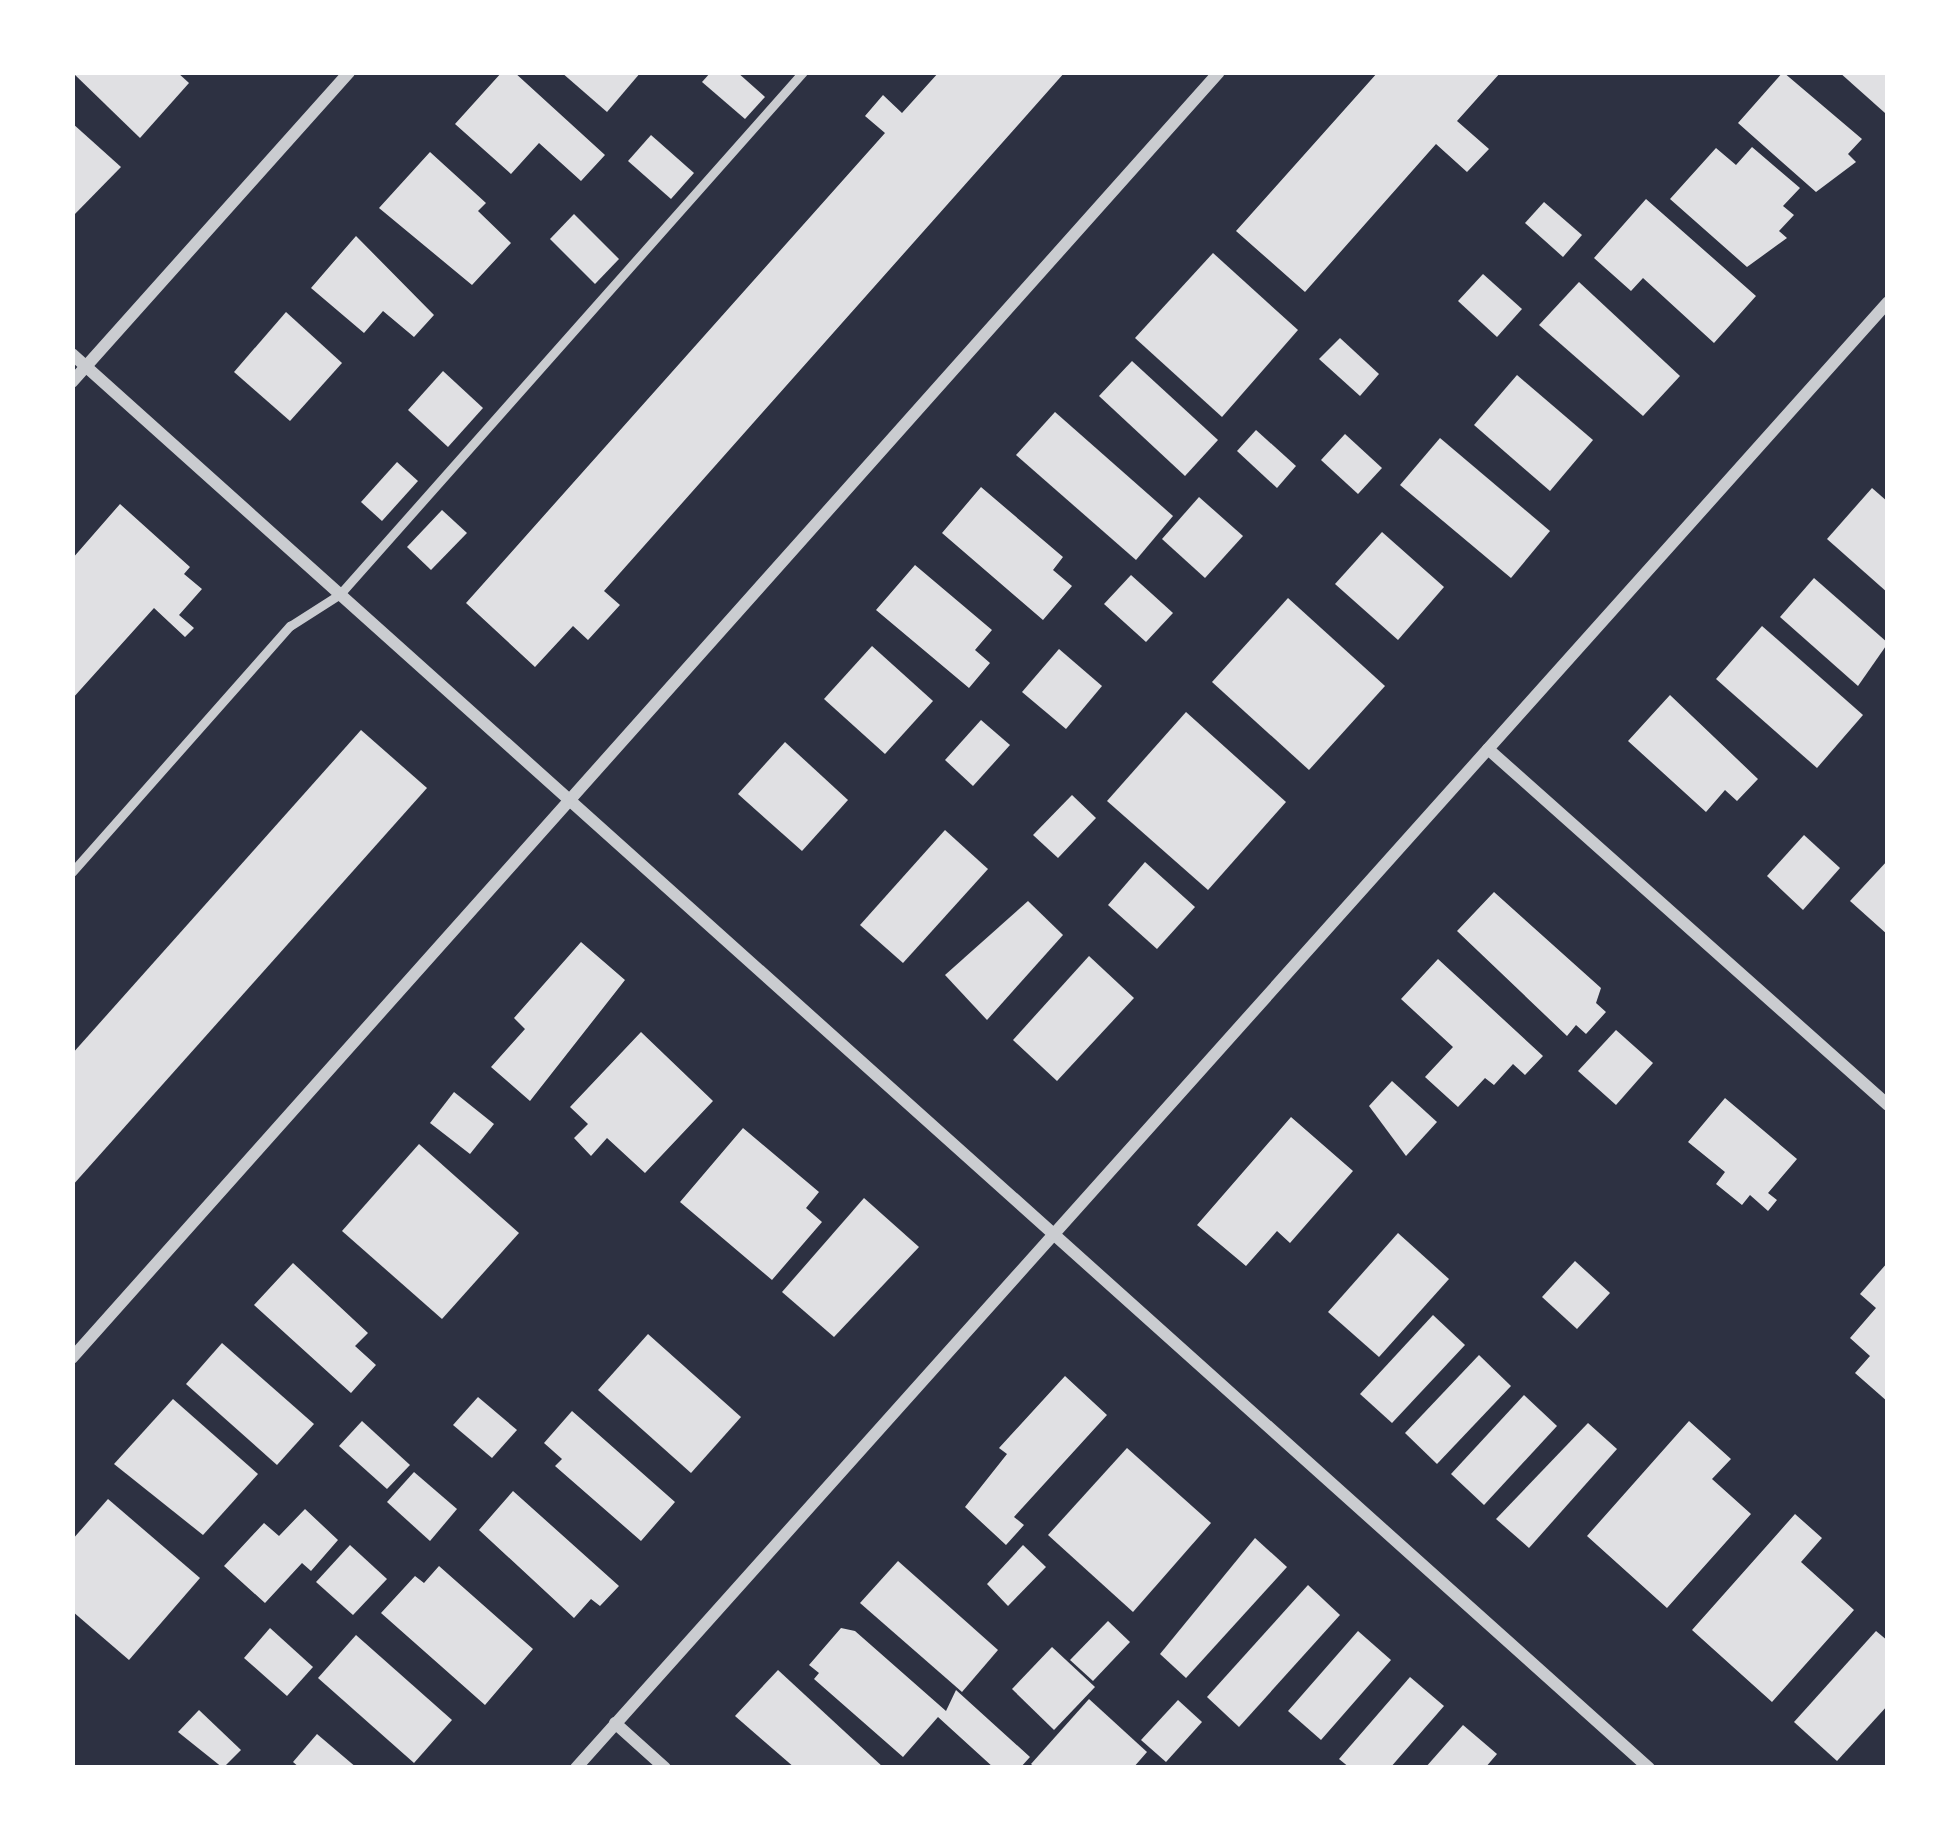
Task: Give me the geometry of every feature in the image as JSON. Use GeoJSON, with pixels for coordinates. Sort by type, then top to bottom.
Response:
{"type":"FeatureCollection","features":[{"type":"Feature","properties":{"kind":"street"},"geometry":{"type":"LineString","coordinates":[[72,382],[350,72]]}},
{"type":"Feature","properties":{"kind":"street"},"geometry":{"type":"LineString","coordinates":[[72,1358],[1219,72]]}},
{"type":"Feature","properties":{"kind":"street"},"geometry":{"type":"LineString","coordinates":[[576,1768],[1888,302]]}},
{"type":"Feature","properties":{"kind":"street"},"geometry":{"type":"LineString","coordinates":[[72,354],[1649,1768]]}},
{"type":"Feature","properties":{"kind":"street"},"geometry":{"type":"LineString","coordinates":[[1488,749],[1888,1105]]}},
{"type":"Feature","properties":{"kind":"street"},"geometry":{"type":"LineString","coordinates":[[615,1723],[665,1768]]}},
{"type":"Feature","properties":{"kind":"lane"},"geometry":{"type":"LineString","coordinates":[[72,872],[290,626],[340,594],[803,72]]}},
{"type":"Feature","properties":{"kind":"building"},"geometry":{"type":"Polygon","coordinates":[[[72,72],[177,72],[189,83],[140,138],[72,72]]]}},
{"type":"Feature","properties":{"kind":"building"},"geometry":{"type":"Polygon","coordinates":[[[502,72],[514,72],[605,155],[581,181],[539,143],[511,174],[455,124],[502,72]]]}},
{"type":"Feature","properties":{"kind":"building"},"geometry":{"type":"Polygon","coordinates":[[[561,72],[641,72],[607,112],[561,72]]]}},
{"type":"Feature","properties":{"kind":"building"},"geometry":{"type":"Polygon","coordinates":[[[711,72],[737,72],[765,97],[745,119],[702,82],[711,72]]]}},
{"type":"Feature","properties":{"kind":"building"},"geometry":{"type":"Polygon","coordinates":[[[939,72],[1065,72],[604,591],[620,605],[588,640],[573,626],[535,667],[466,603],[885,133],[865,116],[883,95],[902,113],[939,72]]]}},
{"type":"Feature","properties":{"kind":"building"},"geometry":{"type":"Polygon","coordinates":[[[1378,72],[1501,72],[1457,121],[1489,149],[1467,172],[1436,144],[1305,292],[1236,231],[1378,72]]]}},
{"type":"Feature","properties":{"kind":"building"},"geometry":{"type":"Polygon","coordinates":[[[1783,72],[1862,139],[1848,154],[1856,162],[1816,192],[1738,123],[1783,72]]]}},
{"type":"Feature","properties":{"kind":"building"},"geometry":{"type":"Polygon","coordinates":[[[1839,72],[1888,72],[1888,110],[1885,113],[1839,72]]]}},
{"type":"Feature","properties":{"kind":"building"},"geometry":{"type":"Polygon","coordinates":[[[72,123],[121,167],[72,217],[72,123]]]}},
{"type":"Feature","properties":{"kind":"building"},"geometry":{"type":"Polygon","coordinates":[[[651,135],[694,173],[671,199],[628,161],[651,135]]]}},
{"type":"Feature","properties":{"kind":"building"},"geometry":{"type":"Polygon","coordinates":[[[1752,147],[1800,188],[1783,206],[1794,215],[1779,231],[1787,238],[1747,267],[1670,199],[1716,148],[1736,165],[1752,147]]]}},
{"type":"Feature","properties":{"kind":"building"},"geometry":{"type":"Polygon","coordinates":[[[430,152],[486,203],[478,211],[511,243],[472,285],[379,208],[430,152]]]}},
{"type":"Feature","properties":{"kind":"building"},"geometry":{"type":"Polygon","coordinates":[[[1646,199],[1756,296],[1714,343],[1643,278],[1631,291],[1594,258],[1646,199]]]}},
{"type":"Feature","properties":{"kind":"building"},"geometry":{"type":"Polygon","coordinates":[[[1544,202],[1582,235],[1563,257],[1525,223],[1544,202]]]}},
{"type":"Feature","properties":{"kind":"building"},"geometry":{"type":"Polygon","coordinates":[[[574,214],[619,259],[595,284],[550,239],[574,214]]]}},
{"type":"Feature","properties":{"kind":"building"},"geometry":{"type":"Polygon","coordinates":[[[356,236],[434,315],[414,337],[383,311],[364,333],[311,288],[356,236]]]}},
{"type":"Feature","properties":{"kind":"building"},"geometry":{"type":"Polygon","coordinates":[[[1213,253],[1298,330],[1222,417],[1135,338],[1213,253]]]}},
{"type":"Feature","properties":{"kind":"building"},"geometry":{"type":"Polygon","coordinates":[[[1483,274],[1522,309],[1497,337],[1458,301],[1483,274]]]}},
{"type":"Feature","properties":{"kind":"building"},"geometry":{"type":"Polygon","coordinates":[[[1579,282],[1680,376],[1643,416],[1539,325],[1579,282]]]}},
{"type":"Feature","properties":{"kind":"building"},"geometry":{"type":"Polygon","coordinates":[[[286,312],[342,363],[290,421],[234,372],[286,312]]]}},
{"type":"Feature","properties":{"kind":"building"},"geometry":{"type":"Polygon","coordinates":[[[1340,338],[1379,374],[1360,396],[1319,359],[1340,338]]]}},
{"type":"Feature","properties":{"kind":"building"},"geometry":{"type":"Polygon","coordinates":[[[1132,361],[1218,440],[1185,476],[1099,396],[1132,361]]]}},
{"type":"Feature","properties":{"kind":"building"},"geometry":{"type":"Polygon","coordinates":[[[443,371],[483,408],[448,447],[408,410],[443,371]]]}},
{"type":"Feature","properties":{"kind":"building"},"geometry":{"type":"Polygon","coordinates":[[[1517,375],[1593,440],[1550,491],[1474,425],[1517,375]]]}},
{"type":"Feature","properties":{"kind":"building"},"geometry":{"type":"Polygon","coordinates":[[[1055,412],[1173,516],[1136,560],[1016,455],[1055,412]]]}},
{"type":"Feature","properties":{"kind":"building"},"geometry":{"type":"Polygon","coordinates":[[[1256,430],[1296,466],[1277,488],[1237,451],[1256,430]]]}},
{"type":"Feature","properties":{"kind":"building"},"geometry":{"type":"Polygon","coordinates":[[[1345,434],[1382,468],[1358,494],[1321,460],[1345,434]]]}},
{"type":"Feature","properties":{"kind":"building"},"geometry":{"type":"Polygon","coordinates":[[[1440,438],[1550,531],[1511,578],[1400,485],[1440,438]]]}},
{"type":"Feature","properties":{"kind":"building"},"geometry":{"type":"Polygon","coordinates":[[[397,462],[418,481],[382,521],[361,502],[397,462]]]}},
{"type":"Feature","properties":{"kind":"building"},"geometry":{"type":"Polygon","coordinates":[[[981,487],[1063,557],[1053,570],[1072,586],[1043,620],[942,533],[981,487]]]}},
{"type":"Feature","properties":{"kind":"building"},"geometry":{"type":"Polygon","coordinates":[[[1872,488],[1888,502],[1888,593],[1827,539],[1872,488]]]}},
{"type":"Feature","properties":{"kind":"building"},"geometry":{"type":"Polygon","coordinates":[[[1199,497],[1243,536],[1205,578],[1162,539],[1199,497]]]}},
{"type":"Feature","properties":{"kind":"building"},"geometry":{"type":"Polygon","coordinates":[[[120,504],[190,567],[184,574],[202,589],[179,615],[194,628],[185,637],[154,608],[72,699],[72,559],[120,504]]]}},
{"type":"Feature","properties":{"kind":"building"},"geometry":{"type":"Polygon","coordinates":[[[442,510],[467,533],[431,570],[407,547],[442,510]]]}},
{"type":"Feature","properties":{"kind":"building"},"geometry":{"type":"Polygon","coordinates":[[[1382,532],[1444,587],[1398,640],[1335,584],[1382,532]]]}},
{"type":"Feature","properties":{"kind":"building"},"geometry":{"type":"Polygon","coordinates":[[[915,565],[992,630],[975,650],[990,663],[969,688],[876,610],[915,565]]]}},
{"type":"Feature","properties":{"kind":"building"},"geometry":{"type":"Polygon","coordinates":[[[1131,575],[1173,613],[1146,642],[1104,604],[1131,575]]]}},
{"type":"Feature","properties":{"kind":"building"},"geometry":{"type":"Polygon","coordinates":[[[1814,578],[1888,643],[1858,686],[1780,617],[1814,578]]]}},
{"type":"Feature","properties":{"kind":"building"},"geometry":{"type":"Polygon","coordinates":[[[1288,598],[1385,686],[1309,770],[1212,682],[1288,598]]]}},
{"type":"Feature","properties":{"kind":"building"},"geometry":{"type":"Polygon","coordinates":[[[1762,626],[1863,715],[1817,768],[1716,679],[1762,626]]]}},
{"type":"Feature","properties":{"kind":"building"},"geometry":{"type":"Polygon","coordinates":[[[872,646],[933,701],[885,754],[824,699],[872,646]]]}},
{"type":"Feature","properties":{"kind":"building"},"geometry":{"type":"Polygon","coordinates":[[[1059,649],[1102,686],[1066,729],[1022,692],[1059,649]]]}},
{"type":"Feature","properties":{"kind":"building"},"geometry":{"type":"Polygon","coordinates":[[[1670,695],[1758,779],[1737,801],[1725,790],[1706,812],[1628,741],[1670,695]]]}},
{"type":"Feature","properties":{"kind":"building"},"geometry":{"type":"Polygon","coordinates":[[[1186,712],[1286,802],[1208,890],[1107,801],[1186,712]]]}},
{"type":"Feature","properties":{"kind":"building"},"geometry":{"type":"Polygon","coordinates":[[[981,720],[1010,745],[973,786],[945,760],[981,720]]]}},
{"type":"Feature","properties":{"kind":"building"},"geometry":{"type":"Polygon","coordinates":[[[361,730],[427,788],[72,1186],[72,1054],[361,730]]]}},
{"type":"Feature","properties":{"kind":"building"},"geometry":{"type":"Polygon","coordinates":[[[785,742],[848,800],[802,851],[738,794],[785,742]]]}},
{"type":"Feature","properties":{"kind":"building"},"geometry":{"type":"Polygon","coordinates":[[[1072,795],[1096,818],[1058,858],[1033,835],[1072,795]]]}},
{"type":"Feature","properties":{"kind":"building"},"geometry":{"type":"Polygon","coordinates":[[[945,830],[988,869],[903,963],[860,925],[945,830]]]}},
{"type":"Feature","properties":{"kind":"building"},"geometry":{"type":"Polygon","coordinates":[[[1804,835],[1840,868],[1803,910],[1767,876],[1804,835]]]}},
{"type":"Feature","properties":{"kind":"building"},"geometry":{"type":"Polygon","coordinates":[[[1888,860],[1888,935],[1850,901],[1888,860]]]}},
{"type":"Feature","properties":{"kind":"building"},"geometry":{"type":"Polygon","coordinates":[[[1145,862],[1195,907],[1157,949],[1108,905],[1145,862]]]}},
{"type":"Feature","properties":{"kind":"building"},"geometry":{"type":"Polygon","coordinates":[[[1494,892],[1601,988],[1596,1003],[1606,1012],[1586,1034],[1576,1025],[1567,1036],[1457,931],[1494,892]]]}},
{"type":"Feature","properties":{"kind":"building"},"geometry":{"type":"Polygon","coordinates":[[[1028,901],[1063,935],[987,1020],[945,975],[1028,901]]]}},
{"type":"Feature","properties":{"kind":"building"},"geometry":{"type":"Polygon","coordinates":[[[581,942],[625,980],[530,1101],[491,1067],[525,1029],[514,1018],[581,942]]]}},
{"type":"Feature","properties":{"kind":"building"},"geometry":{"type":"Polygon","coordinates":[[[1089,956],[1134,998],[1057,1081],[1013,1040],[1089,956]]]}},
{"type":"Feature","properties":{"kind":"building"},"geometry":{"type":"Polygon","coordinates":[[[1438,959],[1543,1056],[1525,1075],[1513,1064],[1494,1085],[1485,1078],[1458,1107],[1425,1077],[1453,1047],[1401,999],[1438,959]]]}},
{"type":"Feature","properties":{"kind":"building"},"geometry":{"type":"Polygon","coordinates":[[[1616,1030],[1653,1063],[1616,1105],[1578,1071],[1616,1030]]]}},
{"type":"Feature","properties":{"kind":"building"},"geometry":{"type":"Polygon","coordinates":[[[641,1032],[713,1101],[645,1173],[607,1138],[591,1156],[574,1138],[588,1124],[570,1107],[641,1032]]]}},
{"type":"Feature","properties":{"kind":"building"},"geometry":{"type":"Polygon","coordinates":[[[1392,1081],[1437,1122],[1406,1156],[1369,1106],[1392,1081]]]}},
{"type":"Feature","properties":{"kind":"building"},"geometry":{"type":"Polygon","coordinates":[[[454,1092],[494,1124],[470,1154],[430,1123],[454,1092]]]}},
{"type":"Feature","properties":{"kind":"building"},"geometry":{"type":"Polygon","coordinates":[[[1725,1098],[1797,1159],[1768,1193],[1777,1200],[1768,1211],[1750,1195],[1742,1205],[1716,1184],[1725,1172],[1688,1142],[1725,1098]]]}},
{"type":"Feature","properties":{"kind":"building"},"geometry":{"type":"Polygon","coordinates":[[[1291,1117],[1353,1171],[1290,1243],[1277,1231],[1246,1266],[1197,1225],[1291,1117]]]}},
{"type":"Feature","properties":{"kind":"building"},"geometry":{"type":"Polygon","coordinates":[[[743,1128],[819,1192],[806,1208],[822,1222],[772,1280],[680,1202],[743,1128]]]}},
{"type":"Feature","properties":{"kind":"building"},"geometry":{"type":"Polygon","coordinates":[[[419,1144],[519,1233],[442,1319],[342,1231],[419,1144]]]}},
{"type":"Feature","properties":{"kind":"building"},"geometry":{"type":"Polygon","coordinates":[[[864,1198],[919,1247],[834,1337],[782,1292],[864,1198]]]}},
{"type":"Feature","properties":{"kind":"building"},"geometry":{"type":"Polygon","coordinates":[[[1398,1233],[1449,1279],[1379,1357],[1328,1312],[1398,1233]]]}},
{"type":"Feature","properties":{"kind":"building"},"geometry":{"type":"Polygon","coordinates":[[[1575,1261],[1610,1293],[1577,1329],[1542,1297],[1575,1261]]]}},
{"type":"Feature","properties":{"kind":"building"},"geometry":{"type":"Polygon","coordinates":[[[1888,1262],[1888,1402],[1855,1373],[1870,1356],[1850,1338],[1876,1308],[1860,1294],[1888,1262]]]}},
{"type":"Feature","properties":{"kind":"building"},"geometry":{"type":"Polygon","coordinates":[[[293,1263],[368,1333],[355,1346],[376,1365],[351,1393],[254,1305],[293,1263]]]}},
{"type":"Feature","properties":{"kind":"building"},"geometry":{"type":"Polygon","coordinates":[[[1433,1315],[1465,1345],[1392,1423],[1360,1394],[1433,1315]]]}},
{"type":"Feature","properties":{"kind":"building"},"geometry":{"type":"Polygon","coordinates":[[[648,1334],[741,1417],[691,1473],[598,1390],[648,1334]]]}},
{"type":"Feature","properties":{"kind":"building"},"geometry":{"type":"Polygon","coordinates":[[[222,1343],[314,1424],[277,1465],[186,1384],[222,1343]]]}},
{"type":"Feature","properties":{"kind":"building"},"geometry":{"type":"Polygon","coordinates":[[[1479,1355],[1511,1386],[1437,1464],[1405,1433],[1479,1355]]]}},
{"type":"Feature","properties":{"kind":"building"},"geometry":{"type":"Polygon","coordinates":[[[1065,1376],[1107,1415],[1014,1517],[1024,1525],[1006,1545],[965,1507],[1007,1454],[999,1448],[1065,1376]]]}},
{"type":"Feature","properties":{"kind":"building"},"geometry":{"type":"Polygon","coordinates":[[[1524,1395],[1557,1426],[1484,1505],[1451,1474],[1524,1395]]]}},
{"type":"Feature","properties":{"kind":"building"},"geometry":{"type":"Polygon","coordinates":[[[478,1397],[517,1430],[492,1458],[453,1425],[478,1397]]]}},
{"type":"Feature","properties":{"kind":"building"},"geometry":{"type":"Polygon","coordinates":[[[173,1399],[258,1474],[203,1535],[114,1464],[173,1399]]]}},
{"type":"Feature","properties":{"kind":"building"},"geometry":{"type":"Polygon","coordinates":[[[572,1411],[675,1502],[641,1541],[555,1466],[562,1459],[544,1443],[572,1411]]]}},
{"type":"Feature","properties":{"kind":"building"},"geometry":{"type":"Polygon","coordinates":[[[362,1421],[410,1465],[387,1489],[339,1446],[362,1421]]]}},
{"type":"Feature","properties":{"kind":"building"},"geometry":{"type":"Polygon","coordinates":[[[1689,1421],[1731,1459],[1712,1479],[1751,1514],[1667,1608],[1587,1536],[1689,1421]]]}},
{"type":"Feature","properties":{"kind":"building"},"geometry":{"type":"Polygon","coordinates":[[[1588,1423],[1617,1449],[1529,1548],[1496,1519],[1588,1423]]]}},
{"type":"Feature","properties":{"kind":"building"},"geometry":{"type":"Polygon","coordinates":[[[1127,1448],[1211,1523],[1133,1612],[1048,1535],[1127,1448]]]}},
{"type":"Feature","properties":{"kind":"building"},"geometry":{"type":"Polygon","coordinates":[[[414,1472],[457,1509],[430,1541],[387,1502],[414,1472]]]}},
{"type":"Feature","properties":{"kind":"building"},"geometry":{"type":"Polygon","coordinates":[[[513,1491],[619,1586],[600,1606],[591,1599],[574,1618],[479,1530],[513,1491]]]}},
{"type":"Feature","properties":{"kind":"building"},"geometry":{"type":"Polygon","coordinates":[[[108,1499],[200,1578],[129,1660],[72,1611],[72,1540],[108,1499]]]}},
{"type":"Feature","properties":{"kind":"building"},"geometry":{"type":"Polygon","coordinates":[[[305,1509],[338,1540],[311,1571],[302,1563],[265,1603],[224,1566],[264,1523],[279,1536],[305,1509]]]}},
{"type":"Feature","properties":{"kind":"building"},"geometry":{"type":"Polygon","coordinates":[[[1795,1514],[1822,1538],[1801,1562],[1854,1610],[1772,1702],[1692,1630],[1795,1514]]]}},
{"type":"Feature","properties":{"kind":"building"},"geometry":{"type":"Polygon","coordinates":[[[1255,1538],[1287,1567],[1186,1678],[1160,1654],[1255,1538]]]}},
{"type":"Feature","properties":{"kind":"building"},"geometry":{"type":"Polygon","coordinates":[[[350,1545],[387,1579],[353,1615],[316,1582],[350,1545]]]}},
{"type":"Feature","properties":{"kind":"building"},"geometry":{"type":"Polygon","coordinates":[[[1023,1545],[1046,1567],[1008,1606],[987,1584],[1023,1545]]]}},
{"type":"Feature","properties":{"kind":"building"},"geometry":{"type":"Polygon","coordinates":[[[898,1561],[998,1650],[962,1692],[860,1603],[898,1561]]]}},
{"type":"Feature","properties":{"kind":"building"},"geometry":{"type":"Polygon","coordinates":[[[439,1566],[533,1649],[485,1705],[381,1613],[415,1576],[424,1583],[439,1566]]]}},
{"type":"Feature","properties":{"kind":"building"},"geometry":{"type":"Polygon","coordinates":[[[1308,1585],[1340,1615],[1239,1727],[1207,1697],[1308,1585]]]}},
{"type":"Feature","properties":{"kind":"building"},"geometry":{"type":"Polygon","coordinates":[[[1108,1621],[1130,1642],[1093,1681],[1070,1660],[1108,1621]]]}},
{"type":"Feature","properties":{"kind":"building"},"geometry":{"type":"Polygon","coordinates":[[[270,1628],[313,1667],[287,1696],[244,1658],[270,1628]]]}},
{"type":"Feature","properties":{"kind":"building"},"geometry":{"type":"Polygon","coordinates":[[[841,1628],[855,1631],[946,1711],[956,1690],[1030,1757],[1020,1768],[994,1768],[938,1717],[903,1757],[814,1679],[819,1673],[809,1665],[841,1628]]]}},
{"type":"Feature","properties":{"kind":"building"},"geometry":{"type":"Polygon","coordinates":[[[1358,1631],[1391,1660],[1321,1740],[1288,1711],[1358,1631]]]}},
{"type":"Feature","properties":{"kind":"building"},"geometry":{"type":"Polygon","coordinates":[[[1876,1631],[1888,1641],[1888,1705],[1837,1761],[1794,1722],[1876,1631]]]}},
{"type":"Feature","properties":{"kind":"building"},"geometry":{"type":"Polygon","coordinates":[[[356,1635],[452,1720],[414,1763],[318,1678],[356,1635]]]}},
{"type":"Feature","properties":{"kind":"building"},"geometry":{"type":"Polygon","coordinates":[[[1052,1647],[1095,1687],[1054,1730],[1012,1689],[1052,1647]]]}},
{"type":"Feature","properties":{"kind":"building"},"geometry":{"type":"Polygon","coordinates":[[[778,1670],[884,1768],[795,1768],[735,1716],[778,1670]]]}},
{"type":"Feature","properties":{"kind":"building"},"geometry":{"type":"Polygon","coordinates":[[[1410,1677],[1444,1706],[1390,1768],[1350,1768],[1339,1759],[1410,1677]]]}},
{"type":"Feature","properties":{"kind":"building"},"geometry":{"type":"Polygon","coordinates":[[[1089,1699],[1147,1752],[1133,1768],[1036,1768],[1031,1764],[1089,1699]]]}},
{"type":"Feature","properties":{"kind":"building"},"geometry":{"type":"Polygon","coordinates":[[[1178,1700],[1202,1722],[1166,1762],[1141,1740],[1178,1700]]]}},
{"type":"Feature","properties":{"kind":"building"},"geometry":{"type":"Polygon","coordinates":[[[199,1710],[241,1750],[223,1768],[178,1732],[199,1710]]]}},
{"type":"Feature","properties":{"kind":"building"},"geometry":{"type":"Polygon","coordinates":[[[1463,1725],[1497,1754],[1485,1768],[1425,1768],[1463,1725]]]}},
{"type":"Feature","properties":{"kind":"building"},"geometry":{"type":"Polygon","coordinates":[[[317,1734],[357,1768],[300,1768],[293,1762],[317,1734]]]}}]}
